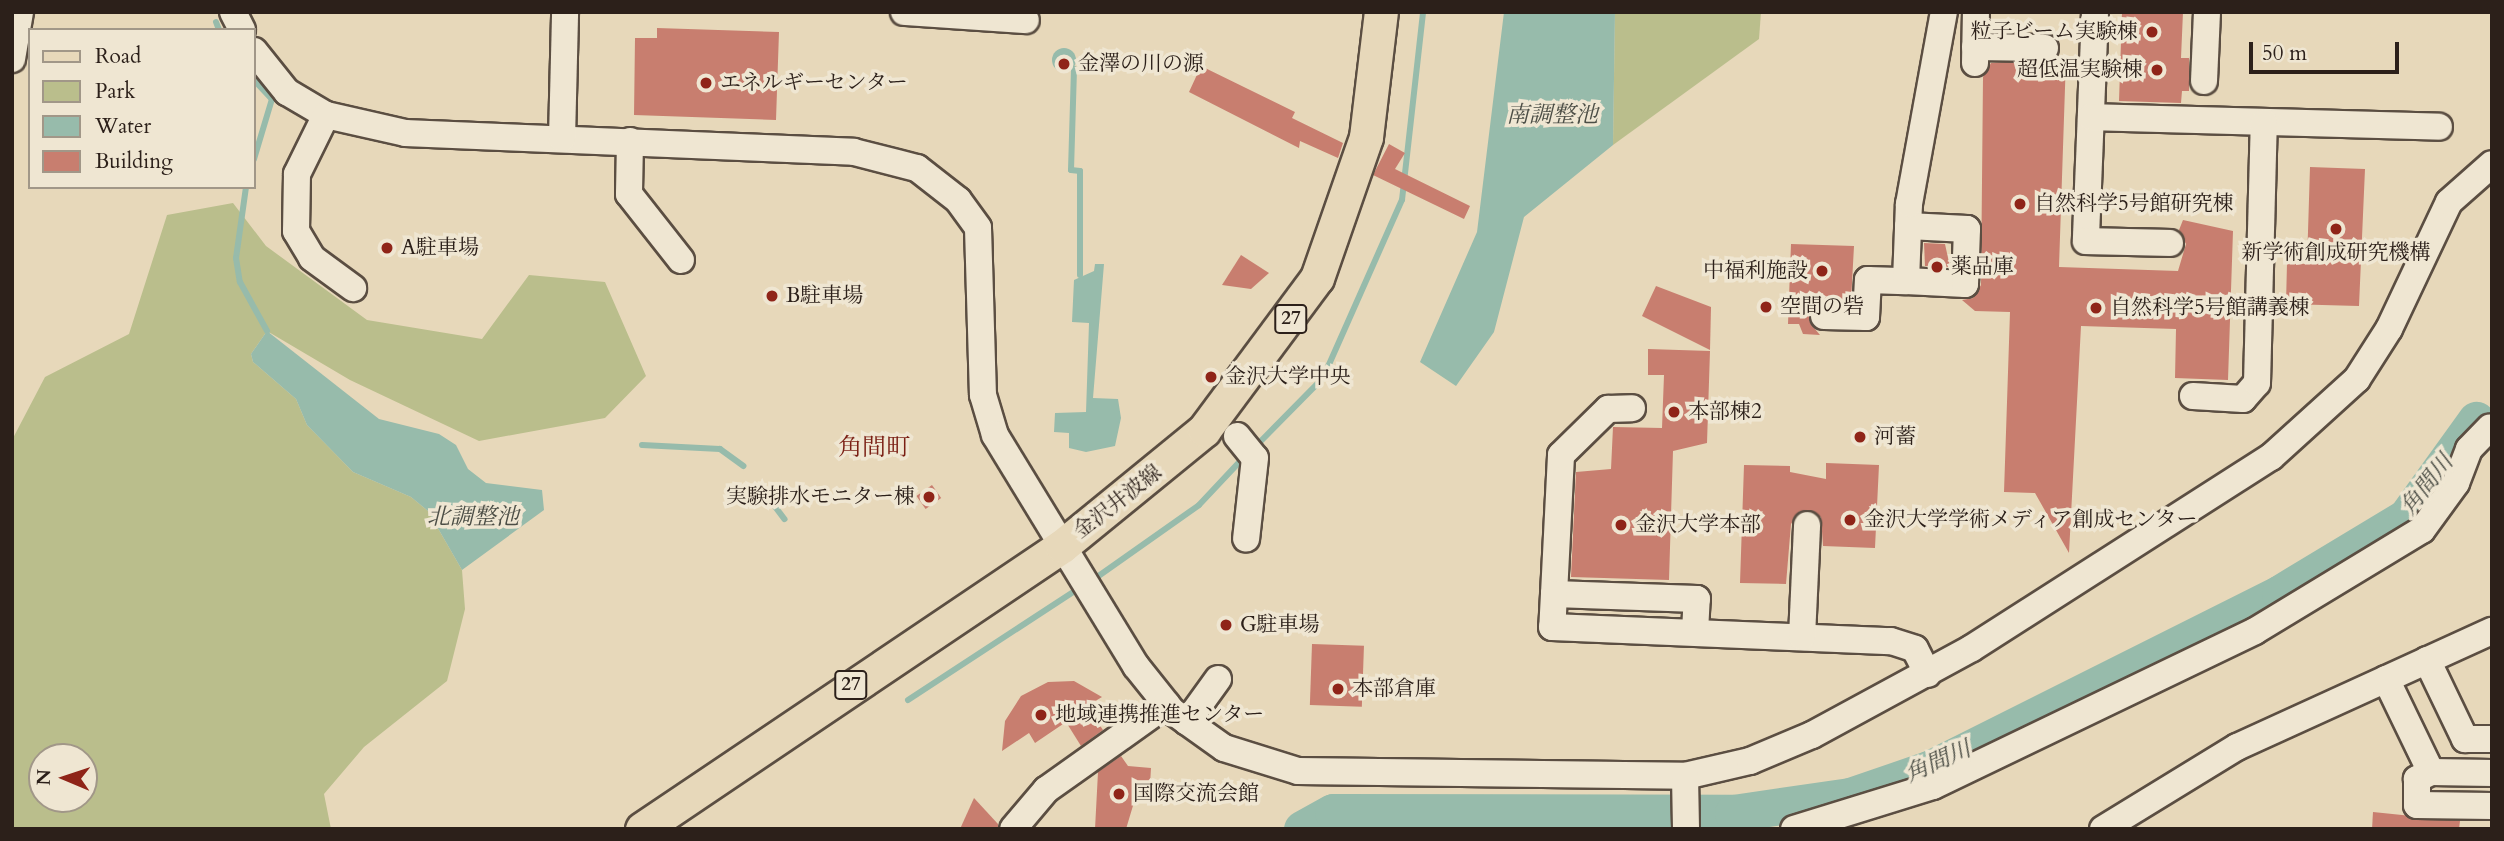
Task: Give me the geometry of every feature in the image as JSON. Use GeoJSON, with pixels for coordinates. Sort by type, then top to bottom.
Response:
{"type":"FeatureCollection","features":[{"type":"Feature","properties":{"kind":"main road","name":"金沢井波線"},"geometry":{"type":"LineString","coordinates":[[642,829],[1062,546],[1204,430],[1317,278],[1366,137],[1381,12]]}},
{"type":"Feature","properties":{"kind":"street"},"geometry":{"type":"LineString","coordinates":[[12,59],[20,12]]}},
{"type":"Feature","properties":{"kind":"street"},"geometry":{"type":"LineString","coordinates":[[233,12],[241,28]]}},
{"type":"Feature","properties":{"kind":"street"},"geometry":{"type":"LineString","coordinates":[[904,12],[1026,20]]}},
{"type":"Feature","properties":{"kind":"street"},"geometry":{"type":"LineString","coordinates":[[1906,281],[1908,226],[1944,12]]}},
{"type":"Feature","properties":{"kind":"street"},"geometry":{"type":"LineString","coordinates":[[1976,12],[1975,56],[2045,48]]}},
{"type":"Feature","properties":{"kind":"street"},"geometry":{"type":"LineString","coordinates":[[2095,12],[2086,241],[2170,243]]}},
{"type":"Feature","properties":{"kind":"street"},"geometry":{"type":"LineString","coordinates":[[2204,81],[2207,12]]}},
{"type":"Feature","properties":{"kind":"street"},"geometry":{"type":"LineString","coordinates":[[562,139],[568,16]]}},
{"type":"Feature","properties":{"kind":"street"},"geometry":{"type":"LineString","coordinates":[[256,53],[287,92],[326,115],[405,133],[854,152],[917,168],[958,200],[978,228],[983,395],[995,435],[1027,483],[1062,546],[1167,704],[1224,748],[1298,771],[1685,789],[1812,735],[1928,674],[2124,555],[2290,440],[2357,379],[2389,329],[2449,202],[2486,179]]}},
{"type":"Feature","properties":{"kind":"street"},"geometry":{"type":"LineString","coordinates":[[326,115],[297,174],[296,231],[312,258],[353,288]]}},
{"type":"Feature","properties":{"kind":"street"},"geometry":{"type":"LineString","coordinates":[[2091,117],[2438,127]]}},
{"type":"Feature","properties":{"kind":"street"},"geometry":{"type":"LineString","coordinates":[[2193,396],[2243,399],[2256,383],[2264,122]]}},
{"type":"Feature","properties":{"kind":"street"},"geometry":{"type":"LineString","coordinates":[[630,141],[629,194],[681,260]]}},
{"type":"Feature","properties":{"kind":"street"},"geometry":{"type":"LineString","coordinates":[[1824,316],[1866,317],[1868,280],[1965,284],[1967,229],[1908,226]]}},
{"type":"Feature","properties":{"kind":"street"},"geometry":{"type":"LineString","coordinates":[[1632,408],[1608,409],[1580,429],[1561,455],[1552,627],[1906,643],[1928,674]]}},
{"type":"Feature","properties":{"kind":"street"},"geometry":{"type":"LineString","coordinates":[[1794,829],[1933,786],[2255,631],[2422,530],[2456,483],[2469,449],[2490,427]]}},
{"type":"Feature","properties":{"kind":"street"},"geometry":{"type":"LineString","coordinates":[[1244,445],[1245,539]]}},
{"type":"Feature","properties":{"kind":"street"},"geometry":{"type":"LineString","coordinates":[[1802,637],[1807,525]]}},
{"type":"Feature","properties":{"kind":"street"},"geometry":{"type":"LineString","coordinates":[[2103,829],[2237,747],[2492,631]]}},
{"type":"Feature","properties":{"kind":"street"},"geometry":{"type":"LineString","coordinates":[[2427,660],[2465,739],[2492,739]]}},
{"type":"Feature","properties":{"kind":"street"},"geometry":{"type":"LineString","coordinates":[[1187,722],[1218,679]]}},
{"type":"Feature","properties":{"kind":"street"},"geometry":{"type":"LineString","coordinates":[[2386,679],[2431,772]]}},
{"type":"Feature","properties":{"kind":"street"},"geometry":{"type":"LineString","coordinates":[[1013,829],[1046,790],[1167,704]]}},
{"type":"Feature","properties":{"kind":"street"},"geometry":{"type":"LineString","coordinates":[[2492,773],[2431,772],[2417,779],[2417,805],[2492,806]]}},
{"type":"Feature","properties":{"kind":"street"},"geometry":{"type":"LineString","coordinates":[[1685,789],[1686,829]]}},
{"type":"Feature","properties":{"kind":"green space"},"geometry":{"type":"Polygon","coordinates":[[[1615,12],[1761,12],[1759,39],[1613,145],[1615,12]]]}},
{"type":"Feature","properties":{"kind":"green space"},"geometry":{"type":"Polygon","coordinates":[[[233,203],[266,246],[367,320],[482,339],[529,275],[605,282],[646,376],[605,418],[479,441],[350,380],[267,331],[251,354],[253,362],[296,399],[307,425],[353,472],[411,497],[428,511],[462,570],[465,609],[447,681],[364,747],[324,794],[331,829],[12,829],[12,440],[45,377],[129,334],[167,215],[233,203]]]}},
{"type":"Feature","properties":{"kind":"water","name":"南調整池"},"geometry":{"type":"Polygon","coordinates":[[[1504,12],[1615,12],[1613,145],[1524,217],[1494,332],[1456,386],[1420,362],[1477,232],[1504,12]]]}},
{"type":"Feature","properties":{"kind":"water"},"geometry":{"type":"Polygon","coordinates":[[[1064,48],[1073,51],[1076,60],[1073,69],[1064,72],[1055,69],[1052,60],[1055,51],[1064,48]]]}},
{"type":"Feature","properties":{"kind":"water"},"geometry":{"type":"Polygon","coordinates":[[[1095,264],[1104,264],[1093,398],[1118,399],[1121,418],[1115,446],[1086,452],[1069,448],[1069,433],[1054,432],[1055,413],[1086,412],[1089,323],[1072,322],[1074,280],[1094,271],[1095,264]]]}},
{"type":"Feature","properties":{"kind":"water","name":"北調整池"},"geometry":{"type":"Polygon","coordinates":[[[267,331],[379,419],[439,434],[456,445],[468,469],[486,483],[542,490],[544,510],[462,570],[428,511],[411,497],[353,472],[307,425],[296,399],[253,362],[251,354],[267,331]]]}},
{"type":"Feature","properties":{"kind":"building"},"geometry":{"type":"Polygon","coordinates":[[[2122,12],[2183,12],[2181,58],[2189,58],[2189,91],[2182,91],[2181,103],[2119,101],[2122,12]]]}},
{"type":"Feature","properties":{"kind":"building","name":"エネルギーセンター"},"geometry":{"type":"Polygon","coordinates":[[[657,28],[779,32],[776,120],[634,115],[635,38],[657,38],[657,28]]]}},
{"type":"Feature","properties":{"kind":"building"},"geometry":{"type":"Polygon","coordinates":[[[2066,58],[2059,267],[2178,271],[2186,244],[2179,230],[2183,220],[2233,231],[2228,380],[2175,378],[2176,329],[2081,326],[2069,553],[2035,493],[2004,492],[2010,312],[1975,311],[1962,300],[1973,298],[1981,285],[1983,77],[1991,63],[2066,58]]]}},
{"type":"Feature","properties":{"kind":"building"},"geometry":{"type":"Polygon","coordinates":[[[1201,66],[1295,112],[1292,118],[1343,143],[1338,158],[1300,141],[1299,148],[1189,92],[1201,66]]]}},
{"type":"Feature","properties":{"kind":"building"},"geometry":{"type":"Polygon","coordinates":[[[1389,144],[1405,153],[1395,169],[1470,206],[1464,219],[1373,175],[1389,144]]]}},
{"type":"Feature","properties":{"kind":"building"},"geometry":{"type":"Polygon","coordinates":[[[2310,167],[2365,169],[2359,306],[2286,304],[2287,263],[2307,264],[2310,167]]]}},
{"type":"Feature","properties":{"kind":"building"},"geometry":{"type":"Polygon","coordinates":[[[1924,243],[1945,244],[1950,267],[1925,266],[1924,243]]]}},
{"type":"Feature","properties":{"kind":"building","name":"中福利施設"},"geometry":{"type":"Polygon","coordinates":[[[1791,244],[1854,246],[1851,301],[1824,300],[1810,308],[1810,323],[1820,335],[1803,334],[1799,324],[1788,324],[1791,244]]]}},
{"type":"Feature","properties":{"kind":"building"},"geometry":{"type":"Polygon","coordinates":[[[1241,255],[1269,273],[1251,289],[1222,285],[1241,255]]]}},
{"type":"Feature","properties":{"kind":"building"},"geometry":{"type":"Polygon","coordinates":[[[1656,286],[1711,307],[1710,350],[1642,316],[1656,286]]]}},
{"type":"Feature","properties":{"kind":"building"},"geometry":{"type":"Polygon","coordinates":[[[1648,349],[1710,351],[1707,443],[1673,451],[1669,580],[1571,577],[1576,472],[1611,469],[1613,427],[1662,428],[1664,375],[1648,375],[1648,349]]]}},
{"type":"Feature","properties":{"kind":"building","name":"金沢大学学術メディア創成センター"},"geometry":{"type":"Polygon","coordinates":[[[1826,463],[1879,465],[1875,548],[1823,546],[1821,517],[1800,511],[1791,524],[1786,584],[1740,583],[1744,465],[1790,466],[1790,472],[1826,479],[1826,463]]]}},
{"type":"Feature","properties":{"kind":"building","name":"実験排水モニター棟"},"geometry":{"type":"Polygon","coordinates":[[[932,485],[941,498],[926,509],[916,496],[932,485]]]}},
{"type":"Feature","properties":{"kind":"building","name":"本部倉庫"},"geometry":{"type":"Polygon","coordinates":[[[1312,644],[1364,646],[1362,707],[1310,705],[1312,644]]]}},
{"type":"Feature","properties":{"kind":"building","name":"地域連携推進センター"},"geometry":{"type":"Polygon","coordinates":[[[1074,681],[1102,697],[1087,706],[1103,730],[1081,746],[1066,722],[1035,743],[1029,733],[1002,751],[1005,721],[1021,696],[1048,682],[1074,681]]]}},
{"type":"Feature","properties":{"kind":"building","name":"国際交流会館"},"geometry":{"type":"Polygon","coordinates":[[[1121,756],[1128,766],[1151,768],[1150,785],[1143,784],[1142,800],[1135,799],[1126,829],[1095,829],[1098,772],[1121,756]]]}},
{"type":"Feature","properties":{"kind":"building"},"geometry":{"type":"Polygon","coordinates":[[[974,798],[998,824],[998,829],[960,829],[974,798]]]}},
{"type":"Feature","properties":{"kind":"building"},"geometry":{"type":"Polygon","coordinates":[[[2373,812],[2460,821],[2459,829],[2372,829],[2373,812]]]}},
{"type":"Feature","properties":{"kind":"waterway"},"geometry":{"type":"LineString","coordinates":[[1255,447],[1323,378],[1402,200],[1423,12]]}},
{"type":"Feature","properties":{"kind":"waterway"},"geometry":{"type":"LineString","coordinates":[[216,22],[218,28]]}},
{"type":"Feature","properties":{"kind":"waterway"},"geometry":{"type":"LineString","coordinates":[[1074,69],[1071,170],[1080,171],[1080,275]]}},
{"type":"Feature","properties":{"kind":"waterway"},"geometry":{"type":"LineString","coordinates":[[256,82],[272,99],[256,152]]}},
{"type":"Feature","properties":{"kind":"waterway"},"geometry":{"type":"LineString","coordinates":[[246,189],[236,258],[240,282],[267,331]]}},
{"type":"Feature","properties":{"kind":"waterway","name":"角間川"},"geometry":{"type":"LineString","coordinates":[[1302,829],[1333,812],[1733,813],[1850,796],[1929,769],[2280,593],[2406,517],[2476,420]]}},
{"type":"Feature","properties":{"kind":"waterway"},"geometry":{"type":"LineString","coordinates":[[642,445],[720,449],[743,466]]}},
{"type":"Feature","properties":{"kind":"waterway"},"geometry":{"type":"LineString","coordinates":[[1090,582],[1199,505],[1244,457]]}},
{"type":"Feature","properties":{"kind":"waterway"},"geometry":{"type":"LineString","coordinates":[[764,492],[784,519]]}},
{"type":"Feature","properties":{"kind":"waterway"},"geometry":{"type":"LineString","coordinates":[[908,700],[1081,587]]}},
{"type":"Feature","properties":{"kind":"place","name":"粒子ビーム実験棟"},"geometry":{"type":"Point","coordinates":[2152,32]}},
{"type":"Feature","properties":{"kind":"place","name":"金澤の川の源"},"geometry":{"type":"Point","coordinates":[1064,64]}},
{"type":"Feature","properties":{"kind":"place","name":"超低温実験棟"},"geometry":{"type":"Point","coordinates":[2157,70]}},
{"type":"Feature","properties":{"kind":"place","name":"エネルギーセンター"},"geometry":{"type":"Point","coordinates":[706,83]}},
{"type":"Feature","properties":{"kind":"place","name":"自然科学5号館研究棟"},"geometry":{"type":"Point","coordinates":[2020,204]}},
{"type":"Feature","properties":{"kind":"place","name":"新学術創成研究機構"},"geometry":{"type":"Point","coordinates":[2336,229]}},
{"type":"Feature","properties":{"kind":"place","name":"A駐車場"},"geometry":{"type":"Point","coordinates":[387,248]}},
{"type":"Feature","properties":{"kind":"place","name":"薬品庫"},"geometry":{"type":"Point","coordinates":[1937,267]}},
{"type":"Feature","properties":{"kind":"place","name":"中福利施設"},"geometry":{"type":"Point","coordinates":[1822,271]}},
{"type":"Feature","properties":{"kind":"place","name":"B駐車場"},"geometry":{"type":"Point","coordinates":[772,296]}},
{"type":"Feature","properties":{"kind":"place","name":"空間の砦"},"geometry":{"type":"Point","coordinates":[1766,307]}},
{"type":"Feature","properties":{"kind":"place","name":"自然科学5号館講義棟"},"geometry":{"type":"Point","coordinates":[2096,308]}},
{"type":"Feature","properties":{"kind":"place","name":"金沢大学中央"},"geometry":{"type":"Point","coordinates":[1211,377]}},
{"type":"Feature","properties":{"kind":"place","name":"本部棟2"},"geometry":{"type":"Point","coordinates":[1674,412]}},
{"type":"Feature","properties":{"kind":"place","name":"河蓄"},"geometry":{"type":"Point","coordinates":[1860,437]}},
{"type":"Feature","properties":{"kind":"place","name":"実験排水モニター棟"},"geometry":{"type":"Point","coordinates":[929,497]}},
{"type":"Feature","properties":{"kind":"place","name":"金沢大学学術メディア創成センター"},"geometry":{"type":"Point","coordinates":[1850,520]}},
{"type":"Feature","properties":{"kind":"place","name":"金沢大学本部"},"geometry":{"type":"Point","coordinates":[1621,525]}},
{"type":"Feature","properties":{"kind":"place","name":"G駐車場"},"geometry":{"type":"Point","coordinates":[1226,625]}},
{"type":"Feature","properties":{"kind":"place","name":"本部倉庫"},"geometry":{"type":"Point","coordinates":[1338,689]}},
{"type":"Feature","properties":{"kind":"place","name":"地域連携推進センター"},"geometry":{"type":"Point","coordinates":[1041,715]}},
{"type":"Feature","properties":{"kind":"place","name":"国際交流会館"},"geometry":{"type":"Point","coordinates":[1119,794]}},
{"type":"Feature","properties":{"kind":"district","name":"角間町"},"geometry":{"type":"Point","coordinates":[874,448]}}]}
